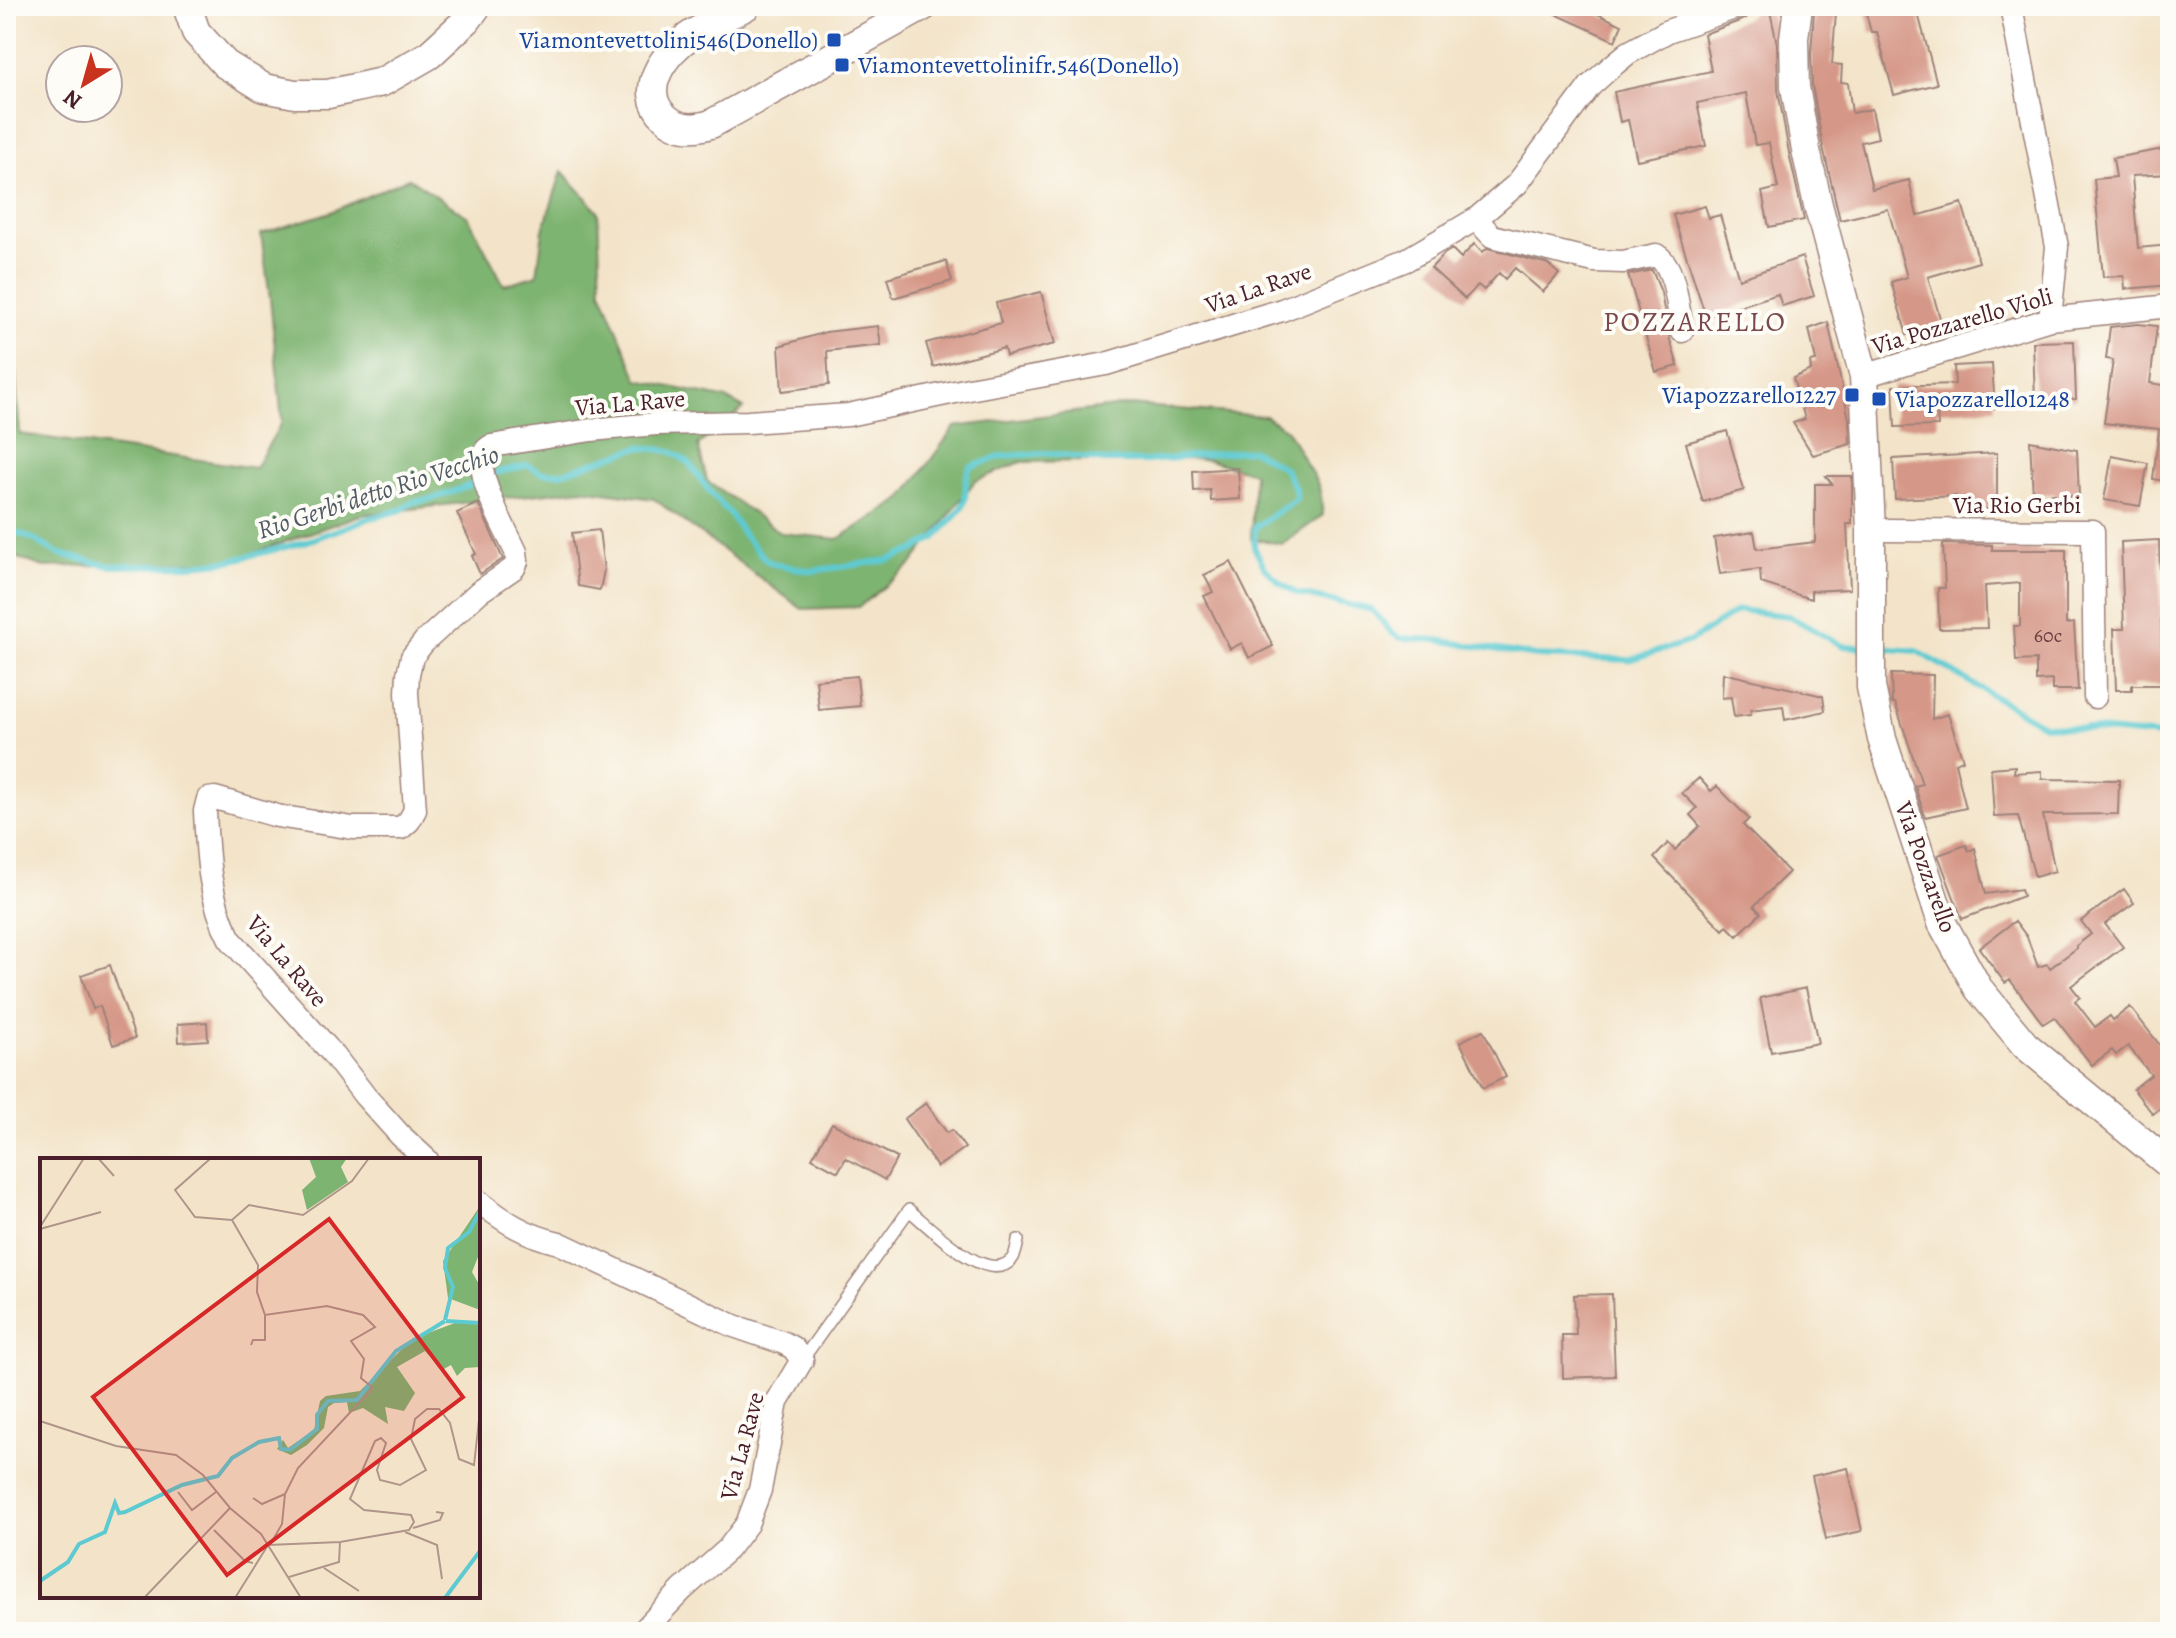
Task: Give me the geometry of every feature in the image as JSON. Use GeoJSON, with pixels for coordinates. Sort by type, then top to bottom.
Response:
{"type":"FeatureCollection","features":[{"type":"Feature","properties":{"kind":"street"},"geometry":{"type":"LineString","coordinates":[[187,6],[196,32],[225,64],[264,88],[295,94],[328,94],[382,82],[429,55],[467,20],[477,6]]}},
{"type":"Feature","properties":{"kind":"street"},"geometry":{"type":"LineString","coordinates":[[746,6],[689,36],[659,67],[652,92],[662,115],[672,123],[684,128],[711,124],[924,6]]}},
{"type":"Feature","properties":{"kind":"street","name":"Via La Rave"},"geometry":{"type":"LineString","coordinates":[[425,1158],[391,1126],[332,1053],[230,939],[213,898],[205,811],[208,799],[215,798],[277,816],[353,828],[401,828],[409,821],[415,810],[407,693],[412,657],[467,602],[514,568],[517,561],[516,552],[491,502],[483,461],[491,446],[591,430],[656,424],[848,415],[1106,364],[1282,310],[1406,260],[1476,219],[1517,184],[1590,86],[1628,53],[1668,31],[1740,6]]}},
{"type":"Feature","properties":{"kind":"street","name":"Via Pozzarello"},"geometry":{"type":"LineString","coordinates":[[1798,6],[1794,38],[1795,87],[1806,150],[1864,376],[1871,530],[1871,687],[1882,739],[1942,923],[1978,988],[2025,1045],[2170,1165]]}},
{"type":"Feature","properties":{"kind":"street"},"geometry":{"type":"LineString","coordinates":[[2011,6],[2057,247],[2050,319]]}},
{"type":"Feature","properties":{"kind":"street"},"geometry":{"type":"LineString","coordinates":[[1476,219],[1492,236],[1594,261],[1623,262],[1656,255],[1664,260],[1670,270],[1682,331]]}},
{"type":"Feature","properties":{"kind":"street","name":"Via Pozzarello Violi"},"geometry":{"type":"LineString","coordinates":[[1864,376],[2050,319],[2170,306]]}},
{"type":"Feature","properties":{"kind":"street","name":"Via Rio Gerbi"},"geometry":{"type":"LineString","coordinates":[[1871,530],[2093,531],[2095,697]]}},
{"type":"Feature","properties":{"kind":"street"},"geometry":{"type":"LineString","coordinates":[[480,1203],[504,1221],[535,1237],[559,1243],[734,1326],[784,1343],[793,1348],[802,1360]]}},
{"type":"Feature","properties":{"kind":"street","name":"Via La Rave"},"geometry":{"type":"LineString","coordinates":[[642,1632],[682,1590],[728,1549],[747,1524],[760,1490],[777,1402],[802,1360]]}},
{"type":"Feature","properties":{"kind":"lane"},"geometry":{"type":"LineString","coordinates":[[802,1360],[909,1210],[969,1258],[993,1267],[1003,1266],[1012,1259],[1018,1240]]}},
{"type":"Feature","properties":{"kind":"green space"},"geometry":{"type":"Polygon","coordinates":[[[562,171],[598,211],[601,290],[638,380],[727,399],[744,408],[698,445],[707,481],[781,533],[838,539],[902,499],[955,427],[1130,405],[1265,416],[1287,430],[1319,486],[1323,515],[1283,544],[1251,539],[1254,473],[1205,459],[1021,462],[975,481],[911,565],[859,607],[802,609],[654,499],[582,489],[360,515],[231,561],[44,567],[6,554],[6,259],[20,434],[255,468],[282,422],[261,234],[331,212],[409,178],[468,217],[504,285],[537,275],[543,230],[562,171]]]}},
{"type":"Feature","properties":{"kind":"building"},"geometry":{"type":"Polygon","coordinates":[[[1538,6],[1580,6],[1622,25],[1615,41],[1538,6]]]}},
{"type":"Feature","properties":{"kind":"building"},"geometry":{"type":"Polygon","coordinates":[[[1769,6],[1777,44],[1778,90],[1804,220],[1769,227],[1762,192],[1778,188],[1769,143],[1755,145],[1746,93],[1697,103],[1706,146],[1637,160],[1628,120],[1620,122],[1614,92],[1711,71],[1704,34],[1745,19],[1754,8],[1769,6]]]}},
{"type":"Feature","properties":{"kind":"building"},"geometry":{"type":"Polygon","coordinates":[[[1864,6],[1916,6],[1937,84],[1894,95],[1877,32],[1871,32],[1864,6]]]}},
{"type":"Feature","properties":{"kind":"building"},"geometry":{"type":"Polygon","coordinates":[[[1814,11],[1836,13],[1832,64],[1842,65],[1841,82],[1848,83],[1852,113],[1872,109],[1878,138],[1861,142],[1872,189],[1909,180],[1917,216],[1962,203],[1979,262],[1928,277],[1942,325],[1907,335],[1891,282],[1907,277],[1888,209],[1840,220],[1812,85],[1814,11]]]}},
{"type":"Feature","properties":{"kind":"building"},"geometry":{"type":"Polygon","coordinates":[[[2170,148],[2170,174],[2132,176],[2138,248],[2170,245],[2170,285],[2125,289],[2124,276],[2103,277],[2094,179],[2116,177],[2113,158],[2170,148]]]}},
{"type":"Feature","properties":{"kind":"building"},"geometry":{"type":"Polygon","coordinates":[[[1705,206],[1709,218],[1720,215],[1739,279],[1802,257],[1814,296],[1782,306],[1778,294],[1706,317],[1673,215],[1705,206]]]}},
{"type":"Feature","properties":{"kind":"building"},"geometry":{"type":"Polygon","coordinates":[[[1474,244],[1483,252],[1487,248],[1548,264],[1559,274],[1543,292],[1515,268],[1505,279],[1499,273],[1484,290],[1478,285],[1465,299],[1431,268],[1452,249],[1461,258],[1474,244]]]}},
{"type":"Feature","properties":{"kind":"building"},"geometry":{"type":"Polygon","coordinates":[[[946,261],[952,281],[893,298],[887,278],[946,261]]]}},
{"type":"Feature","properties":{"kind":"building"},"geometry":{"type":"Polygon","coordinates":[[[1652,270],[1661,292],[1678,366],[1656,372],[1628,275],[1652,270]]]}},
{"type":"Feature","properties":{"kind":"building"},"geometry":{"type":"Polygon","coordinates":[[[1041,292],[1055,344],[1006,356],[1004,348],[933,367],[926,343],[1001,323],[996,303],[1041,292]]]}},
{"type":"Feature","properties":{"kind":"building"},"geometry":{"type":"Polygon","coordinates":[[[1828,322],[1849,419],[1850,444],[1813,455],[1793,423],[1805,419],[1793,378],[1811,370],[1810,362],[1816,361],[1809,329],[1828,322]]]}},
{"type":"Feature","properties":{"kind":"building"},"geometry":{"type":"Polygon","coordinates":[[[2138,324],[2157,326],[2150,383],[2170,386],[2170,482],[2153,479],[2159,429],[2104,423],[2113,360],[2106,359],[2110,327],[2138,324]]]}},
{"type":"Feature","properties":{"kind":"building"},"geometry":{"type":"Polygon","coordinates":[[[878,326],[881,345],[827,351],[829,385],[782,391],[779,346],[826,332],[878,326]]]}},
{"type":"Feature","properties":{"kind":"building"},"geometry":{"type":"Polygon","coordinates":[[[2074,341],[2076,399],[2035,400],[2033,342],[2074,341]]]}},
{"type":"Feature","properties":{"kind":"building"},"geometry":{"type":"Polygon","coordinates":[[[1992,364],[1995,408],[1937,411],[1938,426],[1895,427],[1893,386],[1955,384],[1954,366],[1992,364]]]}},
{"type":"Feature","properties":{"kind":"building"},"geometry":{"type":"Polygon","coordinates":[[[1727,431],[1744,490],[1703,502],[1686,443],[1727,431]]]}},
{"type":"Feature","properties":{"kind":"building"},"geometry":{"type":"Polygon","coordinates":[[[2030,441],[2077,450],[2079,496],[2033,495],[2030,441]]]}},
{"type":"Feature","properties":{"kind":"building"},"geometry":{"type":"Polygon","coordinates":[[[1997,453],[1997,509],[1957,509],[1957,496],[1895,499],[1893,459],[1997,453]]]}},
{"type":"Feature","properties":{"kind":"building"},"geometry":{"type":"Polygon","coordinates":[[[2112,456],[2148,463],[2140,506],[2104,500],[2112,456]]]}},
{"type":"Feature","properties":{"kind":"building"},"geometry":{"type":"Polygon","coordinates":[[[1238,468],[1240,499],[1211,501],[1210,490],[1194,491],[1193,471],[1238,468]]]}},
{"type":"Feature","properties":{"kind":"building"},"geometry":{"type":"Polygon","coordinates":[[[1826,476],[1852,476],[1852,524],[1847,524],[1850,589],[1811,591],[1811,599],[1761,583],[1760,569],[1720,574],[1714,538],[1754,532],[1757,549],[1815,542],[1815,484],[1832,484],[1826,476]]]}},
{"type":"Feature","properties":{"kind":"building"},"geometry":{"type":"Polygon","coordinates":[[[478,503],[503,559],[480,574],[472,556],[476,554],[457,513],[478,503]]]}},
{"type":"Feature","properties":{"kind":"building"},"geometry":{"type":"Polygon","coordinates":[[[599,530],[604,570],[600,590],[578,586],[572,533],[599,530]]]}},
{"type":"Feature","properties":{"kind":"building"},"geometry":{"type":"Polygon","coordinates":[[[2159,540],[2163,685],[2132,685],[2132,690],[2116,690],[2114,629],[2124,629],[2121,542],[2159,540]]]}},
{"type":"Feature","properties":{"kind":"building"},"geometry":{"type":"Polygon","coordinates":[[[1943,544],[1992,545],[1992,550],[2066,550],[2066,624],[2074,623],[2078,690],[2052,690],[2052,680],[2036,681],[2036,660],[2016,661],[2014,626],[2020,626],[2020,583],[1985,586],[1987,628],[1939,629],[1938,588],[1945,588],[1943,544]]]}},
{"type":"Feature","properties":{"kind":"building"},"geometry":{"type":"Polygon","coordinates":[[[1231,562],[1273,646],[1249,658],[1242,643],[1230,649],[1204,596],[1213,592],[1204,575],[1231,562]]]}},
{"type":"Feature","properties":{"kind":"building"},"geometry":{"type":"Polygon","coordinates":[[[1723,673],[1823,696],[1825,711],[1785,720],[1783,706],[1751,710],[1750,715],[1734,717],[1731,697],[1722,698],[1723,673]]]}},
{"type":"Feature","properties":{"kind":"building"},"geometry":{"type":"Polygon","coordinates":[[[1891,674],[1933,675],[1932,719],[1948,714],[1963,760],[1955,763],[1966,808],[1925,817],[1915,786],[1922,784],[1895,703],[1892,703],[1891,674]]]}},
{"type":"Feature","properties":{"kind":"building"},"geometry":{"type":"Polygon","coordinates":[[[857,676],[860,706],[819,710],[816,680],[857,676]]]}},
{"type":"Feature","properties":{"kind":"building"},"geometry":{"type":"Polygon","coordinates":[[[2015,766],[2014,773],[2042,771],[2042,779],[2119,780],[2118,814],[2043,815],[2055,871],[2035,877],[2018,816],[1994,817],[1991,768],[2015,766]]]}},
{"type":"Feature","properties":{"kind":"building"},"geometry":{"type":"Polygon","coordinates":[[[1699,778],[1711,791],[1717,786],[1749,819],[1743,825],[1789,872],[1754,906],[1761,913],[1737,936],[1727,926],[1723,930],[1654,858],[1668,843],[1675,850],[1700,826],[1690,815],[1697,808],[1682,793],[1699,778]]]}},
{"type":"Feature","properties":{"kind":"building"},"geometry":{"type":"Polygon","coordinates":[[[1966,845],[1969,851],[1975,848],[1986,894],[2021,889],[2023,896],[1962,919],[1938,855],[1966,845]]]}},
{"type":"Feature","properties":{"kind":"building"},"geometry":{"type":"Polygon","coordinates":[[[2124,889],[2134,903],[2105,924],[2123,947],[2071,986],[2080,997],[2075,1001],[2095,1027],[2110,1016],[2113,1020],[2130,1007],[2170,1058],[2170,1100],[2153,1114],[2133,1089],[2151,1075],[2128,1046],[2116,1055],[2112,1050],[2092,1065],[2054,1017],[2043,1024],[2010,980],[2005,983],[1979,948],[2015,921],[2027,937],[2038,967],[2047,964],[2050,968],[2091,934],[2081,921],[2124,889]]]}},
{"type":"Feature","properties":{"kind":"building"},"geometry":{"type":"Polygon","coordinates":[[[110,965],[135,1038],[113,1045],[100,1006],[93,1009],[81,975],[110,965]]]}},
{"type":"Feature","properties":{"kind":"building"},"geometry":{"type":"Polygon","coordinates":[[[1806,988],[1818,1043],[1771,1052],[1760,998],[1806,988]]]}},
{"type":"Feature","properties":{"kind":"building"},"geometry":{"type":"Polygon","coordinates":[[[207,1022],[208,1040],[179,1042],[178,1024],[207,1022]]]}},
{"type":"Feature","properties":{"kind":"building"},"geometry":{"type":"Polygon","coordinates":[[[1483,1030],[1506,1077],[1483,1088],[1460,1042],[1483,1030]]]}},
{"type":"Feature","properties":{"kind":"building"},"geometry":{"type":"Polygon","coordinates":[[[926,1103],[947,1133],[952,1130],[965,1148],[937,1167],[904,1119],[926,1103]]]}},
{"type":"Feature","properties":{"kind":"building"},"geometry":{"type":"Polygon","coordinates":[[[832,1123],[897,1158],[885,1180],[846,1158],[838,1172],[812,1158],[832,1123]]]}},
{"type":"Feature","properties":{"kind":"building"},"geometry":{"type":"Polygon","coordinates":[[[1612,1294],[1615,1376],[1563,1378],[1562,1335],[1576,1335],[1574,1295],[1612,1294]]]}},
{"type":"Feature","properties":{"kind":"building"},"geometry":{"type":"Polygon","coordinates":[[[1848,1468],[1862,1531],[1826,1539],[1812,1476],[1848,1468]]]}},
{"type":"Feature","properties":{"kind":"waterway","name":"Rio Gerbi detto Rio Vecchio"},"geometry":{"type":"LineString","coordinates":[[6,529],[31,538],[59,554],[110,566],[193,565],[229,561],[305,542],[401,510],[413,502],[432,499],[499,472],[528,465],[542,473],[562,473],[640,447],[670,451],[688,462],[766,560],[811,571],[889,560],[935,538],[962,508],[970,467],[1003,456],[1049,453],[1105,461],[1147,461],[1252,450],[1284,468],[1295,488],[1296,499],[1255,527],[1254,547],[1264,567],[1296,593],[1372,610],[1400,638],[1437,640],[1536,656],[1629,660],[1691,641],[1738,610],[1789,616],[1843,646],[1863,647]]}},
{"type":"Feature","properties":{"kind":"waterway","name":"Rio Gerbi detto Rio Vecchio"},"geometry":{"type":"LineString","coordinates":[[1878,648],[1917,651],[2043,725],[2170,737]]}},
{"type":"Feature","properties":{"kind":"place","name":"Viamontevettolini546(Donello)"},"geometry":{"type":"Point","coordinates":[834,40]}},
{"type":"Feature","properties":{"kind":"place","name":"Viamontevettolinifr.546(Donello)"},"geometry":{"type":"Point","coordinates":[842,65]}},
{"type":"Feature","properties":{"kind":"place","name":"Viapozzarello1227"},"geometry":{"type":"Point","coordinates":[1852,395]}},
{"type":"Feature","properties":{"kind":"place","name":"Viapozzarello1248"},"geometry":{"type":"Point","coordinates":[1879,399]}},
{"type":"Feature","properties":{"kind":"district","name":"POZZARELLO"},"geometry":{"type":"Point","coordinates":[1695,322]}}]}
